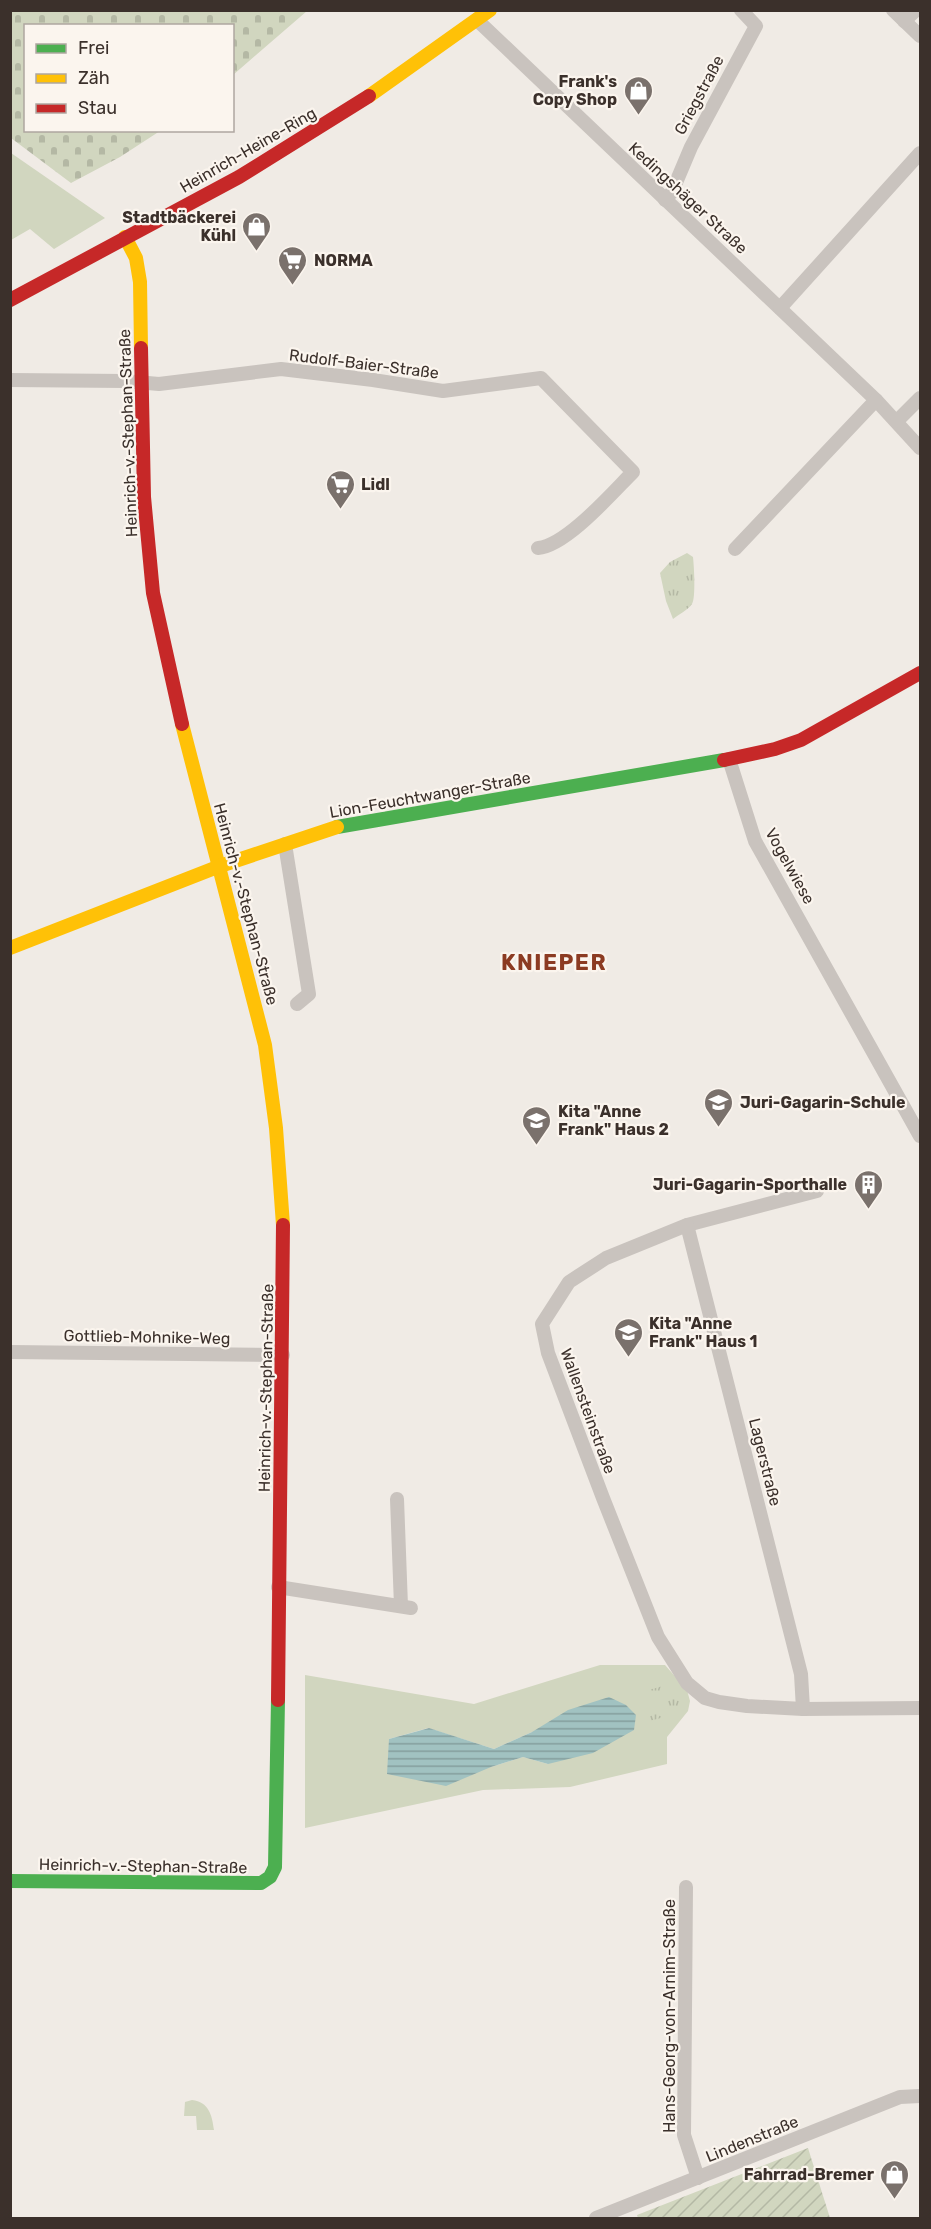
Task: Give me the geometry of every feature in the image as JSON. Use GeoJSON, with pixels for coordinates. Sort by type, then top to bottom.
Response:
{"type":"FeatureCollection","features":[{"type":"Feature","properties":{"kind":"street","name":"Heinrich-Heine-Ring"},"geometry":{"type":"LineString","coordinates":[[10,300],[238,177],[341,116],[490,10]]}},
{"type":"Feature","properties":{"kind":"street","name":"Griegstraße"},"geometry":{"type":"LineString","coordinates":[[665,200],[672,192],[691,147],[756,26],[741,10]]}},
{"type":"Feature","properties":{"kind":"street"},"geometry":{"type":"LineString","coordinates":[[892,10],[921,36]]}},
{"type":"Feature","properties":{"kind":"street"},"geometry":{"type":"LineString","coordinates":[[904,21],[916,10]]}},
{"type":"Feature","properties":{"kind":"street","name":"Kedingshäger Straße"},"geometry":{"type":"LineString","coordinates":[[477,20],[876,400],[921,448]]}},
{"type":"Feature","properties":{"kind":"street"},"geometry":{"type":"LineString","coordinates":[[780,308],[921,153]]}},
{"type":"Feature","properties":{"kind":"street","name":"Heinrich-v.-Stephan-Straße"},"geometry":{"type":"LineString","coordinates":[[10,1881],[261,1883],[270,1877],[275,1868],[283,1210],[273,1089],[255,1005],[180,716],[153,593],[144,497],[140,282],[135,258],[125,237]]}},
{"type":"Feature","properties":{"kind":"street","name":"Rudolf-Baier-Straße"},"geometry":{"type":"LineString","coordinates":[[142,383],[159,384],[281,369],[443,391],[541,378],[633,472],[576,528],[548,548],[538,548]]}},
{"type":"Feature","properties":{"kind":"street"},"geometry":{"type":"LineString","coordinates":[[10,380],[142,383]]}},
{"type":"Feature","properties":{"kind":"street"},"geometry":{"type":"LineString","coordinates":[[897,421],[921,398]]}},
{"type":"Feature","properties":{"kind":"street"},"geometry":{"type":"LineString","coordinates":[[735,549],[876,400]]}},
{"type":"Feature","properties":{"kind":"street"},"geometry":{"type":"LineString","coordinates":[[729,759],[775,749],[801,740],[921,673]]}},
{"type":"Feature","properties":{"kind":"street","name":"Lion-Feuchtwanger-Straße"},"geometry":{"type":"LineString","coordinates":[[10,948],[220,866],[358,823],[729,759]]}},
{"type":"Feature","properties":{"kind":"street","name":"Vogelwiese"},"geometry":{"type":"LineString","coordinates":[[729,759],[755,841],[921,1136]]}},
{"type":"Feature","properties":{"kind":"street"},"geometry":{"type":"LineString","coordinates":[[285,844],[309,994],[297,1004]]}},
{"type":"Feature","properties":{"kind":"street","name":"Wallensteinstraße"},"geometry":{"type":"LineString","coordinates":[[803,1709],[766,1708],[719,1702],[705,1698],[696,1692],[681,1676],[658,1637],[603,1498],[549,1353],[542,1324],[569,1282],[606,1258],[687,1225],[817,1191]]}},
{"type":"Feature","properties":{"kind":"street","name":"Lagerstraße"},"geometry":{"type":"LineString","coordinates":[[687,1225],[801,1674],[803,1709]]}},
{"type":"Feature","properties":{"kind":"street","name":"Gottlieb-Mohnike-Weg"},"geometry":{"type":"LineString","coordinates":[[10,1352],[283,1355]]}},
{"type":"Feature","properties":{"kind":"street"},"geometry":{"type":"LineString","coordinates":[[279,1587],[406,1607],[397,1499]]}},
{"type":"Feature","properties":{"kind":"street"},"geometry":{"type":"LineString","coordinates":[[803,1709],[921,1708]]}},
{"type":"Feature","properties":{"kind":"street","name":"Hans-Georg-von-Arnim-Straße"},"geometry":{"type":"LineString","coordinates":[[686,1887],[684,2135],[698,2178]]}},
{"type":"Feature","properties":{"kind":"street","name":"Lindenstraße"},"geometry":{"type":"LineString","coordinates":[[596,2218],[900,2097],[921,2096]]}},
{"type":"Feature","properties":{"kind":"green space"},"geometry":{"type":"Polygon","coordinates":[[[11,10],[307,11],[234,74],[234,24],[24,24],[24,132],[158,132],[120,157],[71,183],[11,138],[11,10]]]}},
{"type":"Feature","properties":{"kind":"green space"},"geometry":{"type":"Polygon","coordinates":[[[11,153],[105,218],[54,249],[30,229],[11,240],[11,153]]]}},
{"type":"Feature","properties":{"kind":"green space"},"geometry":{"type":"Polygon","coordinates":[[[687,553],[693,557],[693,601],[688,608],[673,619],[666,601],[660,573],[670,562],[687,553]]]}},
{"type":"Feature","properties":{"kind":"green space"},"geometry":{"type":"Polygon","coordinates":[[[600,1665],[665,1665],[687,1690],[690,1701],[688,1711],[667,1737],[667,1764],[570,1787],[483,1790],[305,1828],[305,1675],[474,1704],[600,1665]],[[428,1728],[389,1739],[491,1767],[523,1757],[548,1764],[532,1732],[494,1749],[428,1728]]]}},
{"type":"Feature","properties":{"kind":"green space"},"geometry":{"type":"Polygon","coordinates":[[[674,1683],[678,1687],[684,1712],[649,1721],[641,1692],[674,1683]]]}},
{"type":"Feature","properties":{"kind":"green space"},"geometry":{"type":"Polygon","coordinates":[[[192,2100],[202,2103],[209,2110],[214,2130],[197,2130],[196,2116],[184,2116],[185,2102],[192,2100]]]}},
{"type":"Feature","properties":{"kind":"green space"},"geometry":{"type":"Polygon","coordinates":[[[808,2148],[830,2218],[638,2218],[637,2215],[808,2148]]]}},
{"type":"Feature","properties":{"kind":"water"},"geometry":{"type":"Polygon","coordinates":[[[609,1697],[626,1705],[636,1715],[634,1730],[593,1753],[548,1764],[523,1757],[491,1767],[446,1786],[387,1774],[389,1739],[429,1728],[494,1749],[532,1732],[568,1710],[609,1697]]]}},
{"type":"Feature","properties":{"kind":"traffic: fast"},"geometry":{"type":"LineString","coordinates":[[337,827],[724,760]]}},
{"type":"Feature","properties":{"kind":"traffic: fast"},"geometry":{"type":"LineString","coordinates":[[10,1881],[261,1883],[270,1877],[275,1867],[278,1700]]}},
{"type":"Feature","properties":{"kind":"traffic: slow"},"geometry":{"type":"LineString","coordinates":[[369,96],[490,10]]}},
{"type":"Feature","properties":{"kind":"traffic: slow"},"geometry":{"type":"LineString","coordinates":[[125,237],[136,258],[140,282],[141,348]]}},
{"type":"Feature","properties":{"kind":"traffic: slow"},"geometry":{"type":"LineString","coordinates":[[182,724],[265,1045],[276,1128],[283,1225]]}},
{"type":"Feature","properties":{"kind":"traffic: slow"},"geometry":{"type":"LineString","coordinates":[[10,948],[220,866],[337,827]]}},
{"type":"Feature","properties":{"kind":"traffic: jam"},"geometry":{"type":"LineString","coordinates":[[10,300],[239,177],[369,96]]}},
{"type":"Feature","properties":{"kind":"traffic: jam"},"geometry":{"type":"LineString","coordinates":[[141,348],[144,497],[153,593],[182,724]]}},
{"type":"Feature","properties":{"kind":"traffic: jam"},"geometry":{"type":"LineString","coordinates":[[724,760],[775,749],[801,740],[920,673]]}},
{"type":"Feature","properties":{"kind":"traffic: jam"},"geometry":{"type":"LineString","coordinates":[[278,1700],[283,1225]]}},
{"type":"Feature","properties":{"kind":"place","name":"Frank's Copy Shop"},"geometry":{"type":"Point","coordinates":[638,116]}},
{"type":"Feature","properties":{"kind":"place","name":"Stadtbäckerei Kühl"},"geometry":{"type":"Point","coordinates":[257,252]}},
{"type":"Feature","properties":{"kind":"place","name":"NORMA"},"geometry":{"type":"Point","coordinates":[293,286]}},
{"type":"Feature","properties":{"kind":"place","name":"Lidl"},"geometry":{"type":"Point","coordinates":[340,510]}},
{"type":"Feature","properties":{"kind":"place","name":"Juri-Gagarin-Schule"},"geometry":{"type":"Point","coordinates":[719,1128]}},
{"type":"Feature","properties":{"kind":"place","name":"Kita \"Anne Frank\" Haus 2"},"geometry":{"type":"Point","coordinates":[537,1146]}},
{"type":"Feature","properties":{"kind":"place","name":"Juri-Gagarin-Sporthalle"},"geometry":{"type":"Point","coordinates":[868,1210]}},
{"type":"Feature","properties":{"kind":"place","name":"Kita \"Anne Frank\" Haus 1"},"geometry":{"type":"Point","coordinates":[628,1358]}},
{"type":"Feature","properties":{"kind":"place","name":"Fahrrad-Bremer"},"geometry":{"type":"Point","coordinates":[895,2200]}},
{"type":"Feature","properties":{"kind":"district","name":"KNIEPER"},"geometry":{"type":"Point","coordinates":[554,962]}}]}
